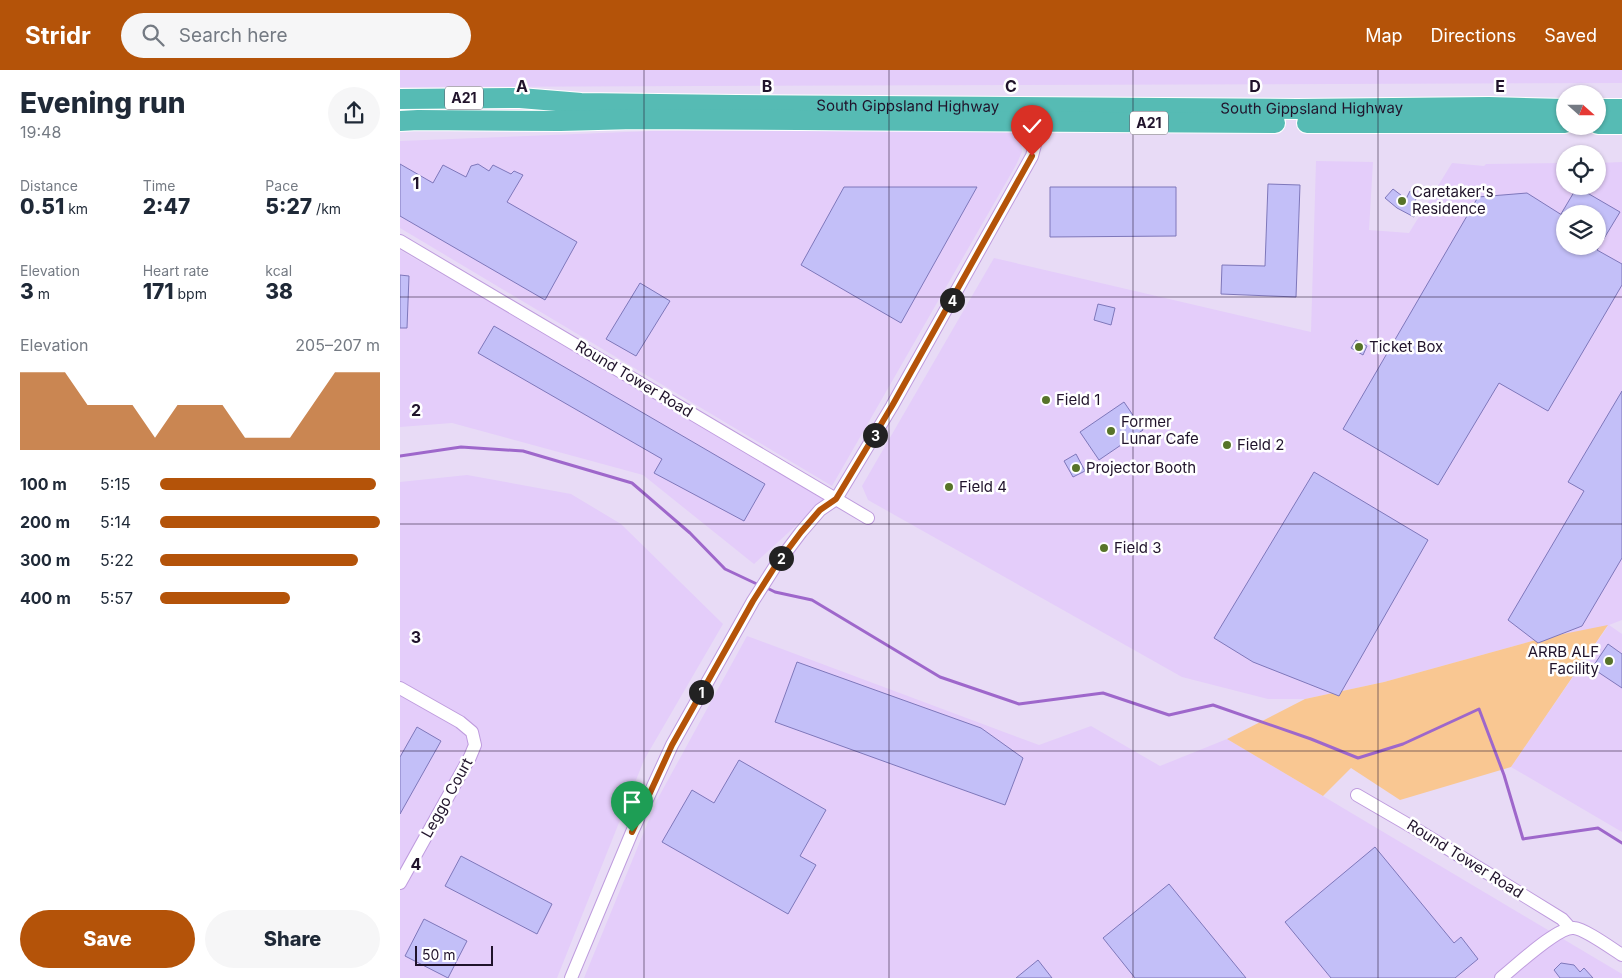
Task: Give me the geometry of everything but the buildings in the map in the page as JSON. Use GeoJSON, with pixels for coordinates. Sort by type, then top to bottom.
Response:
{"type":"FeatureCollection","features":[{"type":"Feature","properties":{"kind":"highway","name":"South Gippsland Highway"},"geometry":{"type":"LineString","coordinates":[[400,99],[520,98],[560,112]]}},
{"type":"Feature","properties":{"kind":"highway"},"geometry":{"type":"LineString","coordinates":[[1606,109],[1622,109]]}},
{"type":"Feature","properties":{"kind":"highway","name":"South Gippsland Highway"},"geometry":{"type":"LineString","coordinates":[[400,121],[560,112],[635,111],[735,113],[1036,112],[1297,116],[1489,115],[1556,110]]}},
{"type":"Feature","properties":{"kind":"highway","name":"South Gippsland Highway"},"geometry":{"type":"LineString","coordinates":[[1489,115],[1556,122]]}},
{"type":"Feature","properties":{"kind":"highway"},"geometry":{"type":"LineString","coordinates":[[1606,124],[1622,124]]}},
{"type":"Feature","properties":{"kind":"street"},"geometry":{"type":"LineString","coordinates":[[571,978],[632,832],[672,745],[753,601],[774,568],[820,510],[836,499],[892,406],[1032,156],[1036,112]]}},
{"type":"Feature","properties":{"kind":"street","name":"Round Tower Road"},"geometry":{"type":"LineString","coordinates":[[400,241],[868,518]]}},
{"type":"Feature","properties":{"kind":"street","name":"Leggo Court"},"geometry":{"type":"LineString","coordinates":[[400,688],[460,722],[472,732],[475,745],[400,883]]}},
{"type":"Feature","properties":{"kind":"street","name":"Round Tower Road"},"geometry":{"type":"LineString","coordinates":[[1358,795],[1562,919],[1570,928],[1580,930],[1622,954]]}},
{"type":"Feature","properties":{"kind":"street"},"geometry":{"type":"LineString","coordinates":[[1501,978],[1549,939],[1563,929],[1570,928]]}},
{"type":"Feature","properties":{"kind":"shaded area"},"geometry":{"type":"Polygon","coordinates":[[[400,70],[1622,70],[1622,83],[400,87],[400,70]]]}},
{"type":"Feature","properties":{"kind":"shaded area"},"geometry":{"type":"Polygon","coordinates":[[[1013,130],[1021,136],[1022,152],[1016,165],[832,486],[400,228],[400,141],[652,131],[1013,130]]]}},
{"type":"Feature","properties":{"kind":"shaded area"},"geometry":{"type":"Polygon","coordinates":[[[1316,161],[1373,162],[1369,230],[1409,233],[1452,163],[1484,166],[1486,164],[1556,163],[1556,195],[1606,195],[1606,163],[1622,162],[1622,620],[1609,625],[1622,634],[1622,832],[1511,767],[1608,626],[1543,638],[1384,682],[1305,699],[1268,699],[1182,677],[868,500],[862,486],[994,258],[1311,332],[1316,161]]]}},
{"type":"Feature","properties":{"kind":"shaded area"},"geometry":{"type":"Polygon","coordinates":[[[400,250],[826,498],[754,564],[643,475],[452,423],[400,427],[400,250]]]}},
{"type":"Feature","properties":{"kind":"shaded area"},"geometry":{"type":"Polygon","coordinates":[[[467,475],[571,494],[621,524],[723,624],[644,760],[557,978],[400,978],[400,482],[467,475]]]}},
{"type":"Feature","properties":{"kind":"shaded area"},"geometry":{"type":"Polygon","coordinates":[[[1608,625],[1511,767],[1400,800],[1351,768],[1323,796],[1227,739],[1305,699],[1384,682],[1543,638],[1608,625]]]}},
{"type":"Feature","properties":{"kind":"shaded area"},"geometry":{"type":"Polygon","coordinates":[[[747,636],[1039,745],[1091,726],[1160,766],[1227,739],[1622,974],[1622,978],[584,978],[657,800],[747,636]]]}},
{"type":"Feature","properties":{"kind":"waterway"},"geometry":{"type":"LineString","coordinates":[[400,456],[461,447],[523,451],[632,483],[690,533],[725,569],[759,585]]}},
{"type":"Feature","properties":{"kind":"waterway"},"geometry":{"type":"LineString","coordinates":[[765,587],[775,592],[812,600],[940,677],[1019,704],[1103,693],[1169,715],[1213,705],[1311,739],[1358,758],[1403,744],[1479,709],[1504,775],[1523,839],[1598,828],[1622,843]]}},
{"type":"Feature","properties":{"kind":"place","name":"Caretaker's Residence"},"geometry":{"type":"Point","coordinates":[1402,201]}},
{"type":"Feature","properties":{"kind":"place","name":"Ticket Box"},"geometry":{"type":"Point","coordinates":[1359,347]}},
{"type":"Feature","properties":{"kind":"place","name":"Field 1"},"geometry":{"type":"Point","coordinates":[1046,400]}},
{"type":"Feature","properties":{"kind":"place","name":"Former Lunar Cafe"},"geometry":{"type":"Point","coordinates":[1111,431]}},
{"type":"Feature","properties":{"kind":"place","name":"Field 2"},"geometry":{"type":"Point","coordinates":[1227,445]}},
{"type":"Feature","properties":{"kind":"place","name":"Projector Booth"},"geometry":{"type":"Point","coordinates":[1076,468]}},
{"type":"Feature","properties":{"kind":"place","name":"Field 4"},"geometry":{"type":"Point","coordinates":[949,487]}},
{"type":"Feature","properties":{"kind":"place","name":"Field 3"},"geometry":{"type":"Point","coordinates":[1104,548]}},
{"type":"Feature","properties":{"kind":"place","name":"ARRB ALF Facility"},"geometry":{"type":"Point","coordinates":[1609,661]}},
{"type":"Feature","properties":{"kind":"route"},"geometry":{"type":"LineString","coordinates":[[632,832],[672,745],[753,601],[774,568],[801,532],[820,510],[836,499],[892,406],[1032,156]]}}]}
